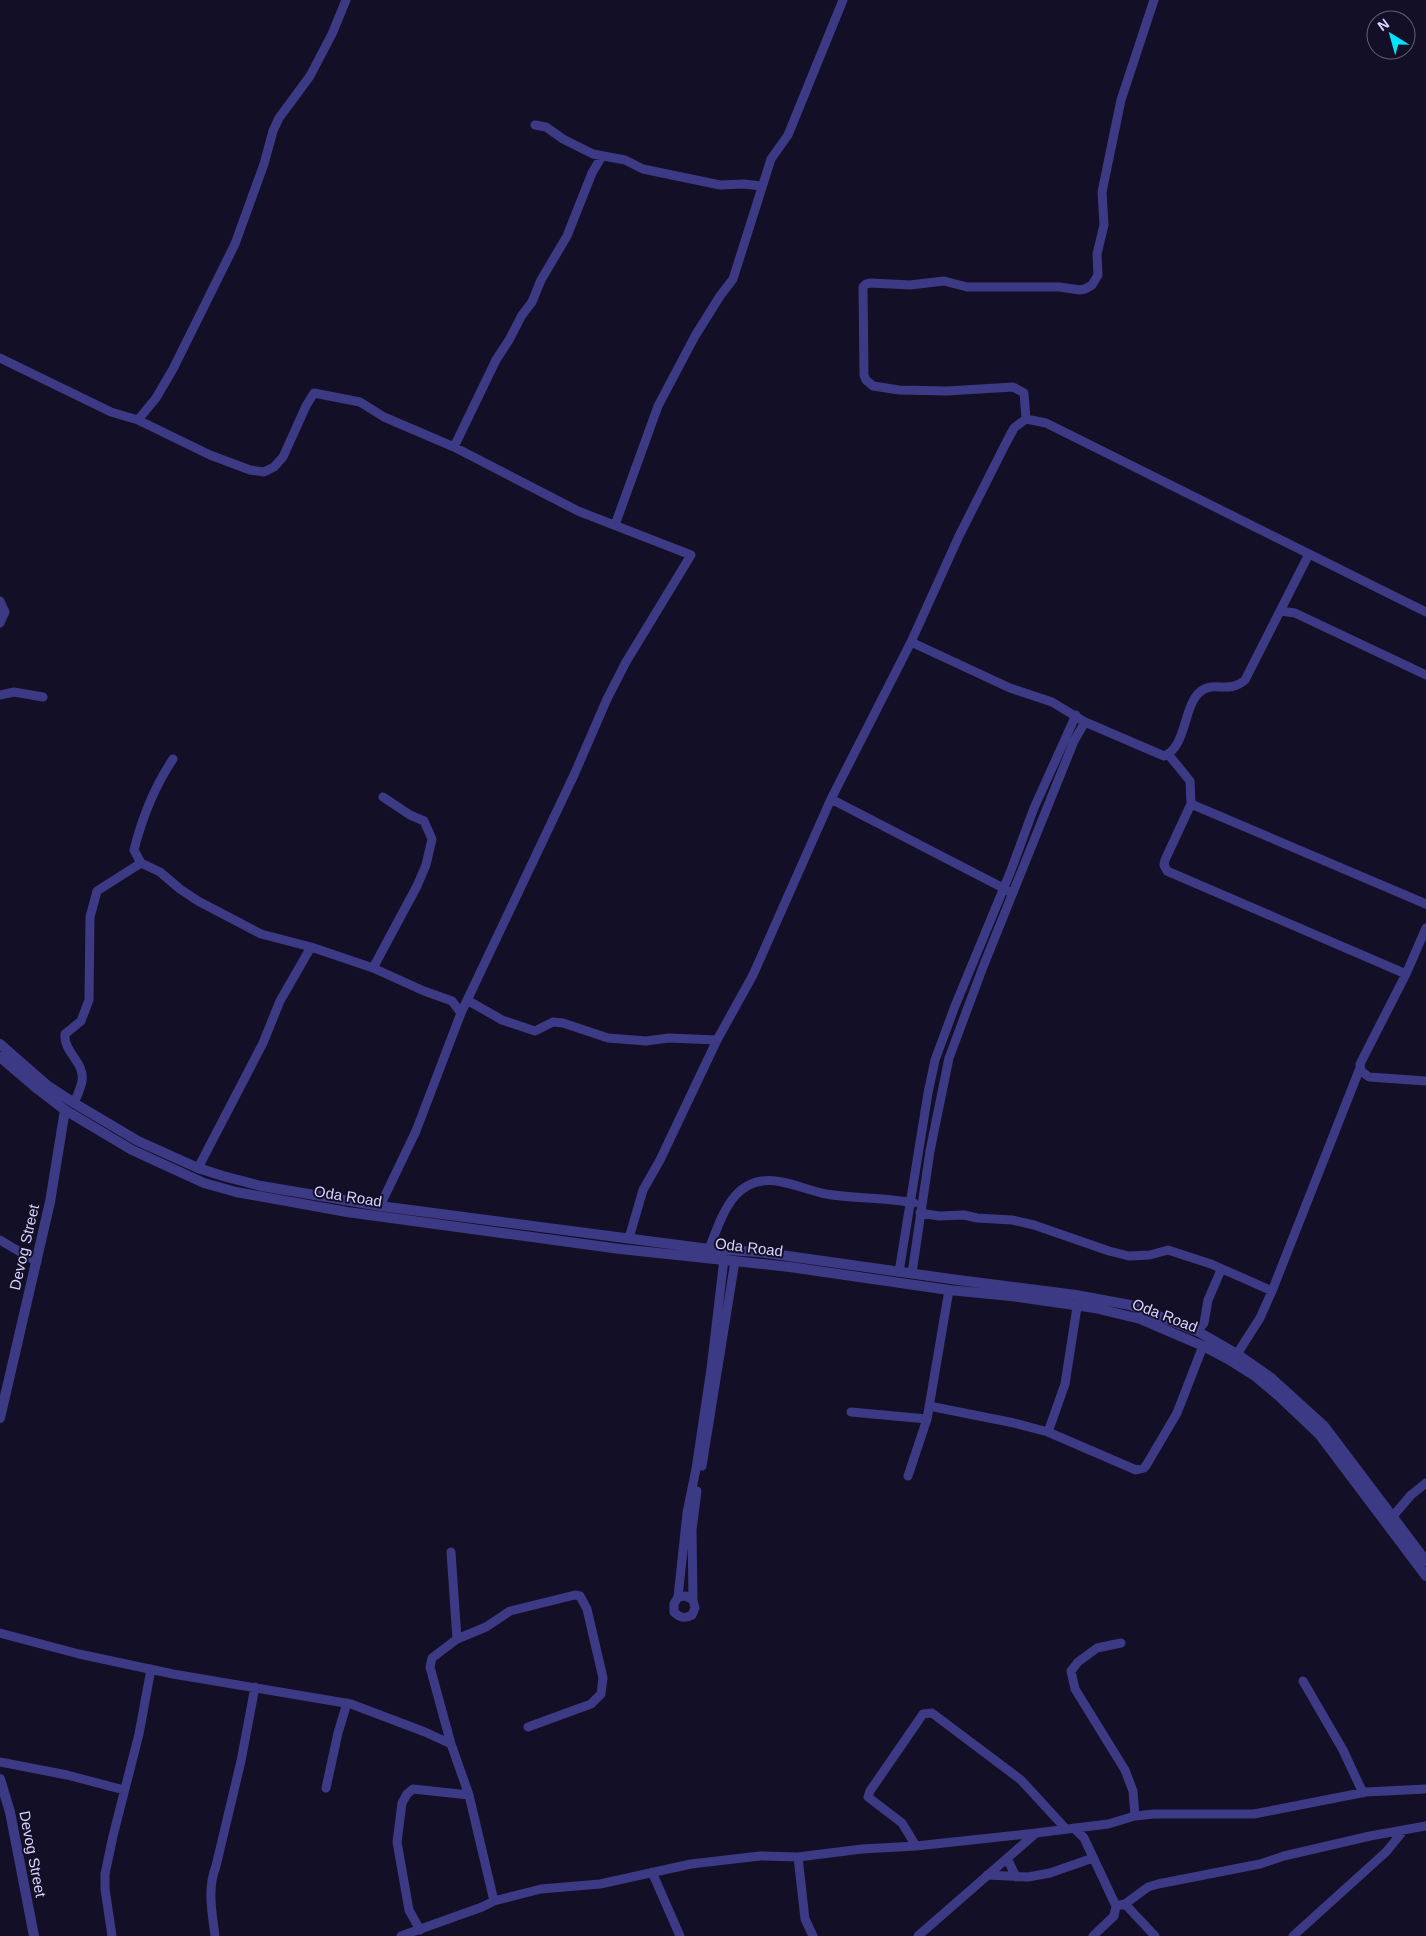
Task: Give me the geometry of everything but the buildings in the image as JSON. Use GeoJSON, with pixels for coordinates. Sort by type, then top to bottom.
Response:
{"type":"FeatureCollection","features":[{"type":"Feature","properties":{"kind":"street"},"geometry":{"type":"LineString","coordinates":[[138,420],[156,398],[173,369],[235,244],[264,164],[273,131],[310,76],[332,34],[346,0]]}},
{"type":"Feature","properties":{"kind":"street"},"geometry":{"type":"LineString","coordinates":[[615,526],[658,406],[695,336],[733,279],[771,159],[788,134],[843,0]]}},
{"type":"Feature","properties":{"kind":"street"},"geometry":{"type":"LineString","coordinates":[[1026,419],[1024,393],[1013,387],[928,391],[882,388],[869,384],[864,374],[863,287],[870,283],[910,285],[944,281],[963,287],[975,288],[1060,287],[1080,290],[1089,288],[1094,284],[1098,275],[1096,254],[1104,225],[1102,192],[1119,108],[1154,0]]}},
{"type":"Feature","properties":{"kind":"street"},"geometry":{"type":"LineString","coordinates":[[535,125],[546,128],[593,154],[625,160],[642,169],[720,185],[744,184],[761,186]]}},
{"type":"Feature","properties":{"kind":"street"},"geometry":{"type":"LineString","coordinates":[[454,447],[496,360],[522,315],[532,302],[541,280],[567,236],[592,173],[602,156]]}},
{"type":"Feature","properties":{"kind":"street"},"geometry":{"type":"LineString","coordinates":[[0,358],[111,412],[138,420],[210,455],[250,470],[264,472],[274,467],[283,457],[306,406],[314,393],[360,402],[384,417],[454,447],[578,511],[691,555],[648,629],[626,662],[607,699],[574,775],[461,1013],[416,1131],[380,1206]]}},
{"type":"Feature","properties":{"kind":"street"},"geometry":{"type":"LineString","coordinates":[[629,1238],[643,1190],[660,1160],[717,1040],[753,975],[831,799],[911,642],[959,536],[1014,428],[1026,419],[1046,423],[1426,612]]}},
{"type":"Feature","properties":{"kind":"street"},"geometry":{"type":"LineString","coordinates":[[1168,754],[1182,732],[1195,697],[1211,686],[1233,687],[1245,680],[1309,554]]}},
{"type":"Feature","properties":{"kind":"street"},"geometry":{"type":"LineString","coordinates":[[0,601],[5,612],[0,623]]}},
{"type":"Feature","properties":{"kind":"street"},"geometry":{"type":"LineString","coordinates":[[1280,611],[1295,613],[1426,675]]}},
{"type":"Feature","properties":{"kind":"street"},"geometry":{"type":"LineString","coordinates":[[911,642],[1010,688],[1052,702],[1085,722],[1160,755],[1168,754]]}},
{"type":"Feature","properties":{"kind":"street"},"geometry":{"type":"LineString","coordinates":[[0,695],[14,692],[42,697]]}},
{"type":"Feature","properties":{"kind":"street"},"geometry":{"type":"LineString","coordinates":[[899,1272],[928,1093],[940,1046],[1034,808],[1076,715]]}},
{"type":"Feature","properties":{"kind":"street"},"geometry":{"type":"LineString","coordinates":[[912,1273],[930,1151],[952,1051],[983,967],[1074,741],[1085,722]]}},
{"type":"Feature","properties":{"kind":"street"},"geometry":{"type":"LineString","coordinates":[[1168,754],[1190,781],[1191,804],[1165,860],[1164,865],[1167,871],[1406,974]]}},
{"type":"Feature","properties":{"kind":"street"},"geometry":{"type":"LineString","coordinates":[[173,759],[159,780],[138,834],[134,850],[141,863],[160,872],[198,901],[261,934],[311,947],[373,968],[424,991],[452,1001],[461,1013]]}},
{"type":"Feature","properties":{"kind":"street"},"geometry":{"type":"LineString","coordinates":[[373,968],[417,886],[426,865],[432,839],[424,821],[410,815],[383,797]]}},
{"type":"Feature","properties":{"kind":"street"},"geometry":{"type":"LineString","coordinates":[[831,799],[1014,893]]}},
{"type":"Feature","properties":{"kind":"street"},"geometry":{"type":"LineString","coordinates":[[1191,804],[1426,904]]}},
{"type":"Feature","properties":{"kind":"street"},"geometry":{"type":"LineString","coordinates":[[70,1106],[82,1082],[82,1070],[64,1041],[64,1034],[81,1021],[89,1000],[90,917],[93,901],[97,892],[141,863]]}},
{"type":"Feature","properties":{"kind":"street"},"geometry":{"type":"LineString","coordinates":[[1238,1354],[1260,1318],[1272,1291],[1365,1052],[1406,974],[1426,928]]}},
{"type":"Feature","properties":{"kind":"street"},"geometry":{"type":"LineString","coordinates":[[198,1168],[263,1043],[280,1001],[311,947]]}},
{"type":"Feature","properties":{"kind":"street"},"geometry":{"type":"LineString","coordinates":[[467,1000],[502,1020],[536,1031],[553,1022],[564,1023],[608,1038],[646,1041],[669,1038],[717,1040]]}},
{"type":"Feature","properties":{"kind":"street","name":"Oda Road"},"geometry":{"type":"LineString","coordinates":[[0,1044],[70,1106],[132,1150],[204,1183],[236,1192],[357,1214],[620,1249],[790,1267],[949,1290],[1011,1296],[1077,1307],[1095,1308],[1140,1319],[1204,1346],[1256,1376],[1319,1434],[1426,1576]]}},
{"type":"Feature","properties":{"kind":"street"},"geometry":{"type":"LineString","coordinates":[[940,1046],[952,1051]]}},
{"type":"Feature","properties":{"kind":"street","name":"Oda Road"},"geometry":{"type":"LineString","coordinates":[[0,1057],[35,1087],[138,1141],[198,1168],[261,1186],[380,1206],[709,1248],[792,1256],[1076,1295],[1130,1305],[1197,1331],[1238,1354],[1270,1378],[1324,1426],[1426,1561]]}},
{"type":"Feature","properties":{"kind":"street"},"geometry":{"type":"LineString","coordinates":[[1360,1068],[1363,1074],[1369,1077],[1426,1081]]}},
{"type":"Feature","properties":{"kind":"street","name":"Devog Street"},"geometry":{"type":"LineString","coordinates":[[0,1418],[50,1202],[70,1106]]}},
{"type":"Feature","properties":{"kind":"street"},"geometry":{"type":"LineString","coordinates":[[709,1248],[723,1213],[737,1192],[755,1182],[780,1182],[827,1194],[910,1202],[921,1209],[939,1216],[964,1215],[977,1218],[1012,1220],[1034,1225],[1110,1252],[1129,1256],[1150,1256],[1168,1250],[1211,1264],[1272,1291]]}},
{"type":"Feature","properties":{"kind":"street"},"geometry":{"type":"LineString","coordinates":[[0,1240],[36,1262]]}},
{"type":"Feature","properties":{"kind":"street"},"geometry":{"type":"LineString","coordinates":[[790,1267],[792,1256]]}},
{"type":"Feature","properties":{"kind":"street"},"geometry":{"type":"LineString","coordinates":[[695,1488],[687,1513],[678,1597],[673,1608],[674,1612],[684,1618],[692,1615],[696,1608],[693,1600],[692,1520],[695,1488],[711,1396],[730,1260]]}},
{"type":"Feature","properties":{"kind":"street"},"geometry":{"type":"LineString","coordinates":[[1197,1331],[1204,1323],[1208,1301],[1221,1270]]}},
{"type":"Feature","properties":{"kind":"street"},"geometry":{"type":"LineString","coordinates":[[908,1476],[927,1419],[949,1290]]}},
{"type":"Feature","properties":{"kind":"street"},"geometry":{"type":"LineString","coordinates":[[1048,1432],[1065,1384],[1077,1307]]}},
{"type":"Feature","properties":{"kind":"street"},"geometry":{"type":"LineString","coordinates":[[929,1406],[1014,1423],[1048,1432],[1136,1470],[1144,1468],[1177,1413],[1204,1346]]}},
{"type":"Feature","properties":{"kind":"street"},"geometry":{"type":"LineString","coordinates":[[850,1412],[927,1419]]}},
{"type":"Feature","properties":{"kind":"street"},"geometry":{"type":"LineString","coordinates":[[1393,1516],[1411,1495],[1426,1483]]}},
{"type":"Feature","properties":{"kind":"street"},"geometry":{"type":"LineString","coordinates":[[451,1552],[457,1639]]}},
{"type":"Feature","properties":{"kind":"street"},"geometry":{"type":"LineString","coordinates":[[494,1900],[469,1795],[451,1744],[430,1667],[432,1658],[457,1639],[486,1627],[510,1612],[575,1595],[582,1599],[587,1609],[603,1678],[601,1694],[591,1704],[528,1727]]}},
{"type":"Feature","properties":{"kind":"street"},"geometry":{"type":"LineString","coordinates":[[678,1597],[686,1596],[693,1600]]}},
{"type":"Feature","properties":{"kind":"street"},"geometry":{"type":"LineString","coordinates":[[0,1633],[79,1654],[151,1670],[347,1703],[369,1710],[451,1744]]}},
{"type":"Feature","properties":{"kind":"street"},"geometry":{"type":"LineString","coordinates":[[1121,1644],[1097,1648],[1078,1662],[1071,1671],[1071,1674],[1075,1689],[1125,1770],[1133,1791],[1135,1816]]}},
{"type":"Feature","properties":{"kind":"street"},"geometry":{"type":"LineString","coordinates":[[112,1936],[105,1889],[105,1874],[124,1790],[140,1734],[151,1670]]}},
{"type":"Feature","properties":{"kind":"street"},"geometry":{"type":"LineString","coordinates":[[1302,1681],[1343,1750],[1363,1793]]}},
{"type":"Feature","properties":{"kind":"street"},"geometry":{"type":"LineString","coordinates":[[215,1936],[211,1908],[211,1880],[241,1761],[255,1687]]}},
{"type":"Feature","properties":{"kind":"street"},"geometry":{"type":"LineString","coordinates":[[326,1788],[338,1733],[347,1703]]}},
{"type":"Feature","properties":{"kind":"street"},"geometry":{"type":"LineString","coordinates":[[916,1846],[902,1823],[868,1797],[870,1791],[923,1714],[929,1712],[1021,1780],[1070,1829],[1084,1838],[1121,1905],[1155,1936]]}},
{"type":"Feature","properties":{"kind":"street"},"geometry":{"type":"LineString","coordinates":[[0,1762],[67,1775],[124,1790]]}},
{"type":"Feature","properties":{"kind":"street","name":"Devog Street"},"geometry":{"type":"LineString","coordinates":[[0,1779],[10,1812],[34,1936]]}},
{"type":"Feature","properties":{"kind":"street"},"geometry":{"type":"LineString","coordinates":[[420,1930],[409,1910],[397,1842],[402,1802],[413,1789],[469,1795]]}},
{"type":"Feature","properties":{"kind":"street"},"geometry":{"type":"LineString","coordinates":[[401,1936],[482,1907],[494,1900],[541,1889],[600,1884],[691,1864],[760,1856],[798,1857],[862,1849],[916,1846],[1094,1826],[1135,1816],[1154,1814],[1254,1814],[1363,1793],[1426,1790]]}},
{"type":"Feature","properties":{"kind":"street"},"geometry":{"type":"LineString","coordinates":[[1084,1838],[1094,1826]]}},
{"type":"Feature","properties":{"kind":"street"},"geometry":{"type":"LineString","coordinates":[[1093,1936],[1114,1916],[1121,1905],[1148,1887],[1251,1866],[1341,1843],[1426,1826]]}},
{"type":"Feature","properties":{"kind":"street"},"geometry":{"type":"LineString","coordinates":[[1293,1936],[1386,1852],[1404,1830]]}},
{"type":"Feature","properties":{"kind":"street"},"geometry":{"type":"LineString","coordinates":[[918,1936],[1036,1833]]}},
{"type":"Feature","properties":{"kind":"street"},"geometry":{"type":"LineString","coordinates":[[798,1857],[805,1919],[813,1936]]}},
{"type":"Feature","properties":{"kind":"street"},"geometry":{"type":"LineString","coordinates":[[1006,1858],[1016,1877]]}},
{"type":"Feature","properties":{"kind":"street"},"geometry":{"type":"LineString","coordinates":[[987,1875],[1028,1877],[1050,1873],[1094,1858]]}},
{"type":"Feature","properties":{"kind":"street"},"geometry":{"type":"LineString","coordinates":[[652,1872],[680,1936]]}}]}
